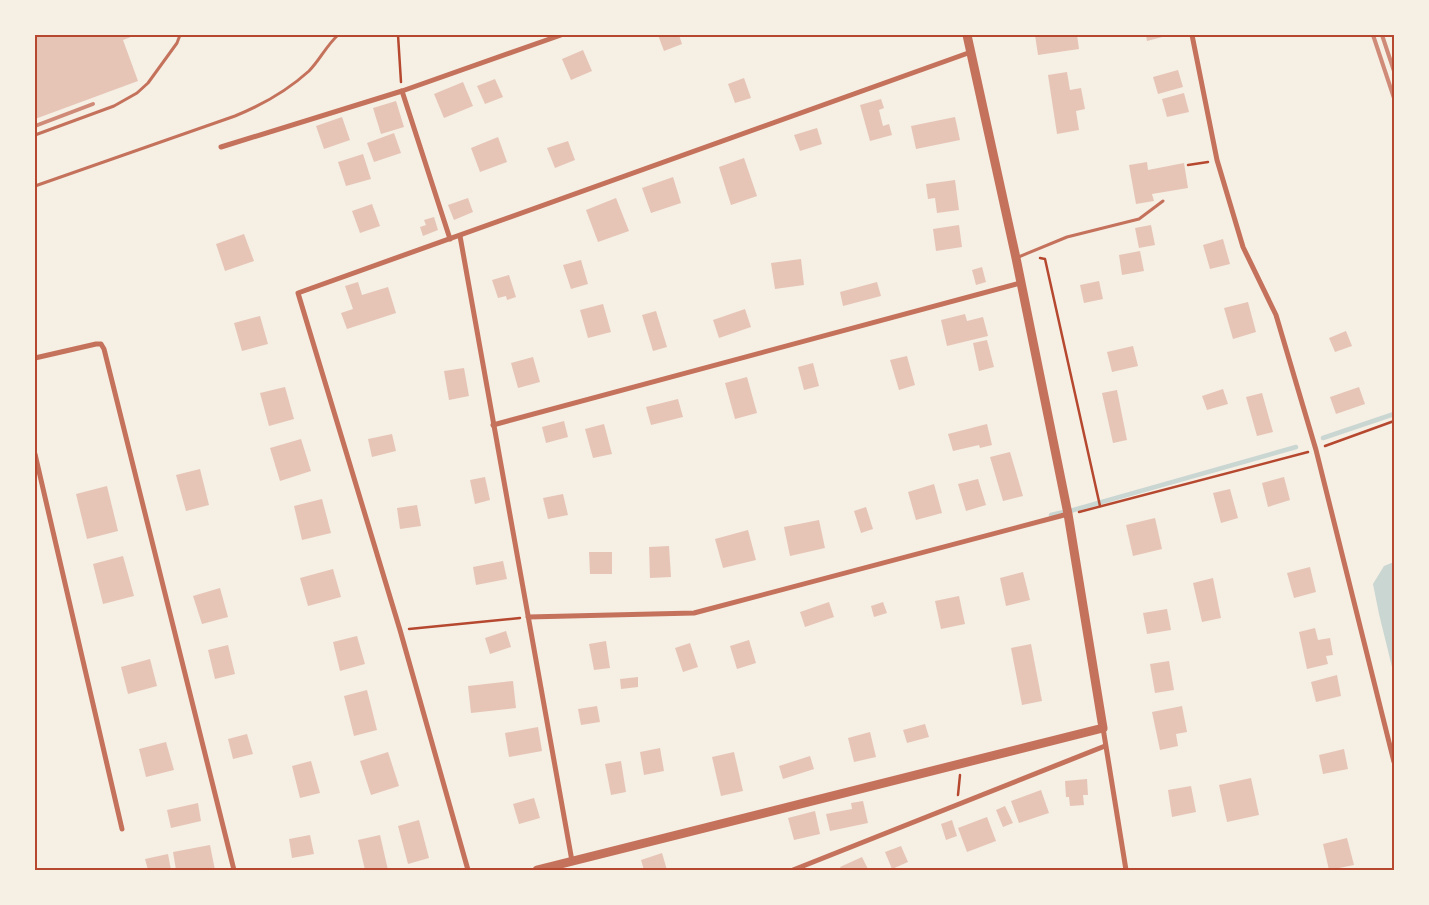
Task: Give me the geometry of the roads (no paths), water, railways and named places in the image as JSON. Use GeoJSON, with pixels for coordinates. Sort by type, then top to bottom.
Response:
{"type":"FeatureCollection","features":[{"type":"Feature","properties":{"kind":"street"},"geometry":{"type":"LineString","coordinates":[[221,147],[402,91],[561,35]]}},
{"type":"Feature","properties":{"kind":"street"},"geometry":{"type":"LineString","coordinates":[[967,35],[1016,258],[1068,514],[1126,870]]}},
{"type":"Feature","properties":{"kind":"street"},"geometry":{"type":"LineString","coordinates":[[1192,35],[1217,160],[1243,247],[1276,314],[1316,450],[1394,762]]}},
{"type":"Feature","properties":{"kind":"street"},"geometry":{"type":"LineString","coordinates":[[468,870],[400,630],[298,292],[460,236],[971,52]]}},
{"type":"Feature","properties":{"kind":"street"},"geometry":{"type":"LineString","coordinates":[[402,91],[450,239]]}},
{"type":"Feature","properties":{"kind":"street"},"geometry":{"type":"LineString","coordinates":[[460,236],[572,862]]}},
{"type":"Feature","properties":{"kind":"street"},"geometry":{"type":"LineString","coordinates":[[494,425],[1020,283]]}},
{"type":"Feature","properties":{"kind":"street"},"geometry":{"type":"LineString","coordinates":[[35,358],[96,344],[101,344],[104,349],[234,870]]}},
{"type":"Feature","properties":{"kind":"street"},"geometry":{"type":"LineString","coordinates":[[35,454],[122,829]]}},
{"type":"Feature","properties":{"kind":"street"},"geometry":{"type":"LineString","coordinates":[[528,617],[694,613],[1068,514]]}},
{"type":"Feature","properties":{"kind":"street"},"geometry":{"type":"LineString","coordinates":[[537,870],[1103,728]]}},
{"type":"Feature","properties":{"kind":"street"},"geometry":{"type":"LineString","coordinates":[[793,870],[1105,746]]}},
{"type":"Feature","properties":{"kind":"lane"},"geometry":{"type":"LineString","coordinates":[[35,135],[114,106],[137,93],[148,83],[177,43],[180,35]]}},
{"type":"Feature","properties":{"kind":"lane"},"geometry":{"type":"LineString","coordinates":[[35,186],[236,116],[261,105],[287,89],[310,70],[328,44],[338,35]]}},
{"type":"Feature","properties":{"kind":"lane"},"geometry":{"type":"LineString","coordinates":[[1016,258],[1067,236],[1139,219],[1163,201]]}},
{"type":"Feature","properties":{"kind":"waterway"},"geometry":{"type":"LineString","coordinates":[[1323,438],[1394,414]]}},
{"type":"Feature","properties":{"kind":"waterway"},"geometry":{"type":"LineString","coordinates":[[1070,511],[1296,447]]}},
{"type":"Feature","properties":{"kind":"waterway"},"geometry":{"type":"LineString","coordinates":[[1051,515],[1064,512]]}},
{"type":"Feature","properties":{"kind":"railway"},"geometry":{"type":"LineString","coordinates":[[1373,35],[1394,98]]}},
{"type":"Feature","properties":{"kind":"railway"},"geometry":{"type":"LineString","coordinates":[[1382,35],[1394,71]]}},
{"type":"Feature","properties":{"kind":"railway"},"geometry":{"type":"LineString","coordinates":[[35,126],[93,104]]}}]}
